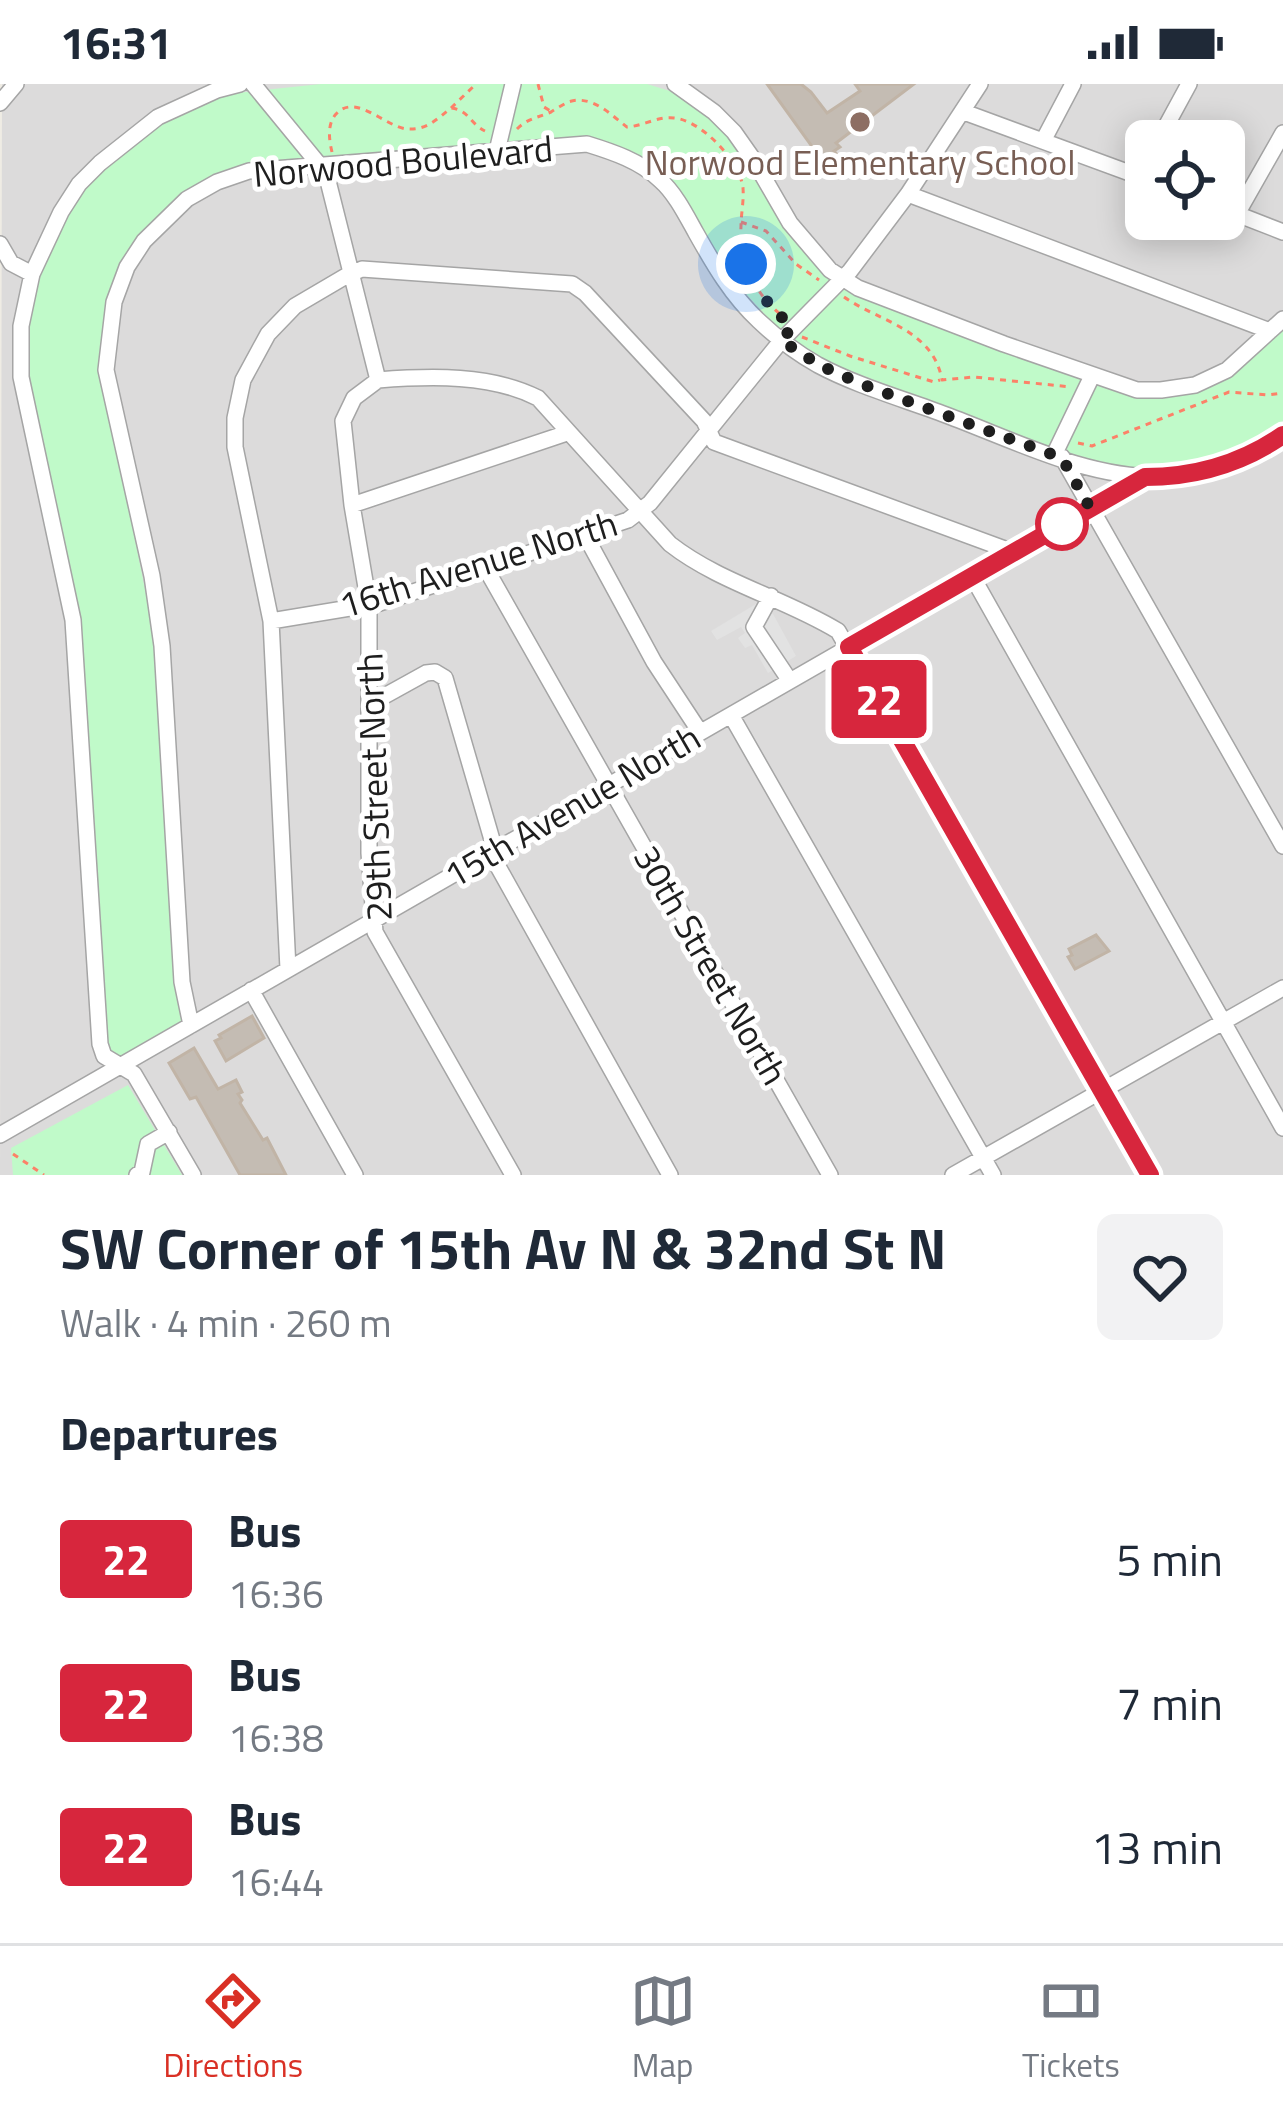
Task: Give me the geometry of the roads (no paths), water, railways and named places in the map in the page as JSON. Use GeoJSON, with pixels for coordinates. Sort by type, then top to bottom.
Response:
{"type":"FeatureCollection","features":[{"type":"Feature","properties":{"kind":"street"},"geometry":{"type":"LineString","coordinates":[[0,103],[16,84]]}},
{"type":"Feature","properties":{"kind":"street"},"geometry":{"type":"LineString","coordinates":[[194,1175],[134,1074],[104,1056],[100,1044],[73,620],[21,377],[21,326],[32,274],[79,184],[158,117],[215,87],[241,84]]}},
{"type":"Feature","properties":{"kind":"street"},"geometry":{"type":"LineString","coordinates":[[253,84],[326,159],[378,380],[416,377],[496,383],[538,398],[670,544],[690,559],[838,631],[1150,1175]]}},
{"type":"Feature","properties":{"kind":"street"},"geometry":{"type":"LineString","coordinates":[[495,142],[513,84]]}},
{"type":"Feature","properties":{"kind":"street"},"geometry":{"type":"LineString","coordinates":[[675,84],[734,132],[790,223],[830,270],[830,283],[858,288],[1137,390],[1195,385],[1227,370],[1283,319]]}},
{"type":"Feature","properties":{"kind":"street","name":"16th Avenue North"},"geometry":{"type":"LineString","coordinates":[[271,621],[369,605],[628,520],[650,503],[830,283],[850,271],[908,194],[980,84]]}},
{"type":"Feature","properties":{"kind":"street"},"geometry":{"type":"LineString","coordinates":[[1043,141],[1073,84]]}},
{"type":"Feature","properties":{"kind":"street"},"geometry":{"type":"LineString","coordinates":[[1169,120],[1189,84]]}},
{"type":"Feature","properties":{"kind":"street"},"geometry":{"type":"LineString","coordinates":[[964,112],[1125,168]]}},
{"type":"Feature","properties":{"kind":"street"},"geometry":{"type":"LineString","coordinates":[[1245,190],[1283,133]]}},
{"type":"Feature","properties":{"kind":"street","name":"Norwood Boulevard"},"geometry":{"type":"LineString","coordinates":[[191,1025],[182,982],[162,646],[152,576],[106,370],[114,302],[128,267],[144,241],[187,199],[217,182],[249,171],[326,159],[495,142],[587,144],[620,153],[660,179],[722,278],[755,318],[787,334],[819,365],[864,385],[1100,472],[1170,477],[1233,464],[1283,435]]}},
{"type":"Feature","properties":{"kind":"street"},"geometry":{"type":"LineString","coordinates":[[908,194],[1270,331]]}},
{"type":"Feature","properties":{"kind":"street"},"geometry":{"type":"LineString","coordinates":[[1245,217],[1283,232]]}},
{"type":"Feature","properties":{"kind":"street"},"geometry":{"type":"LineString","coordinates":[[0,244],[11,263],[32,274]]}},
{"type":"Feature","properties":{"kind":"street"},"geometry":{"type":"LineString","coordinates":[[288,970],[271,621],[235,447],[236,402],[251,363],[278,322],[312,294],[362,269],[572,284],[704,421],[714,442],[1013,552]]}},
{"type":"Feature","properties":{"kind":"street"},"geometry":{"type":"LineString","coordinates":[[1092,376],[1058,456],[1283,846]]}},
{"type":"Feature","properties":{"kind":"street","name":"29th Street North"},"geometry":{"type":"LineString","coordinates":[[378,380],[354,398],[343,421],[369,605],[369,853],[376,935],[513,1175]]}},
{"type":"Feature","properties":{"kind":"street"},"geometry":{"type":"LineString","coordinates":[[352,505],[567,433]]}},
{"type":"Feature","properties":{"kind":"street","name":"15th Avenue North"},"geometry":{"type":"LineString","coordinates":[[0,1135],[1145,477]]}},
{"type":"Feature","properties":{"kind":"street"},"geometry":{"type":"LineString","coordinates":[[584,533],[654,662],[700,732]]}},
{"type":"Feature","properties":{"kind":"street","name":"30th Street North"},"geometry":{"type":"LineString","coordinates":[[485,567],[830,1175]]}},
{"type":"Feature","properties":{"kind":"street"},"geometry":{"type":"LineString","coordinates":[[972,576],[1283,1128]]}},
{"type":"Feature","properties":{"kind":"street"},"geometry":{"type":"LineString","coordinates":[[771,596],[754,627],[790,681]]}},
{"type":"Feature","properties":{"kind":"street"},"geometry":{"type":"LineString","coordinates":[[370,704],[425,673],[445,678],[496,862],[670,1175]]}},
{"type":"Feature","properties":{"kind":"street"},"geometry":{"type":"LineString","coordinates":[[730,715],[993,1175]]}},
{"type":"Feature","properties":{"kind":"street"},"geometry":{"type":"LineString","coordinates":[[953,1175],[1283,988]]}},
{"type":"Feature","properties":{"kind":"street"},"geometry":{"type":"LineString","coordinates":[[251,990],[356,1175]]}},
{"type":"Feature","properties":{"kind":"street"},"geometry":{"type":"LineString","coordinates":[[137,1175],[142,1172],[148,1144],[169,1132]]}},
{"type":"Feature","properties":{"kind":"place","name":"Norwood Elementary School"},"geometry":{"type":"Point","coordinates":[860,122]}}]}
